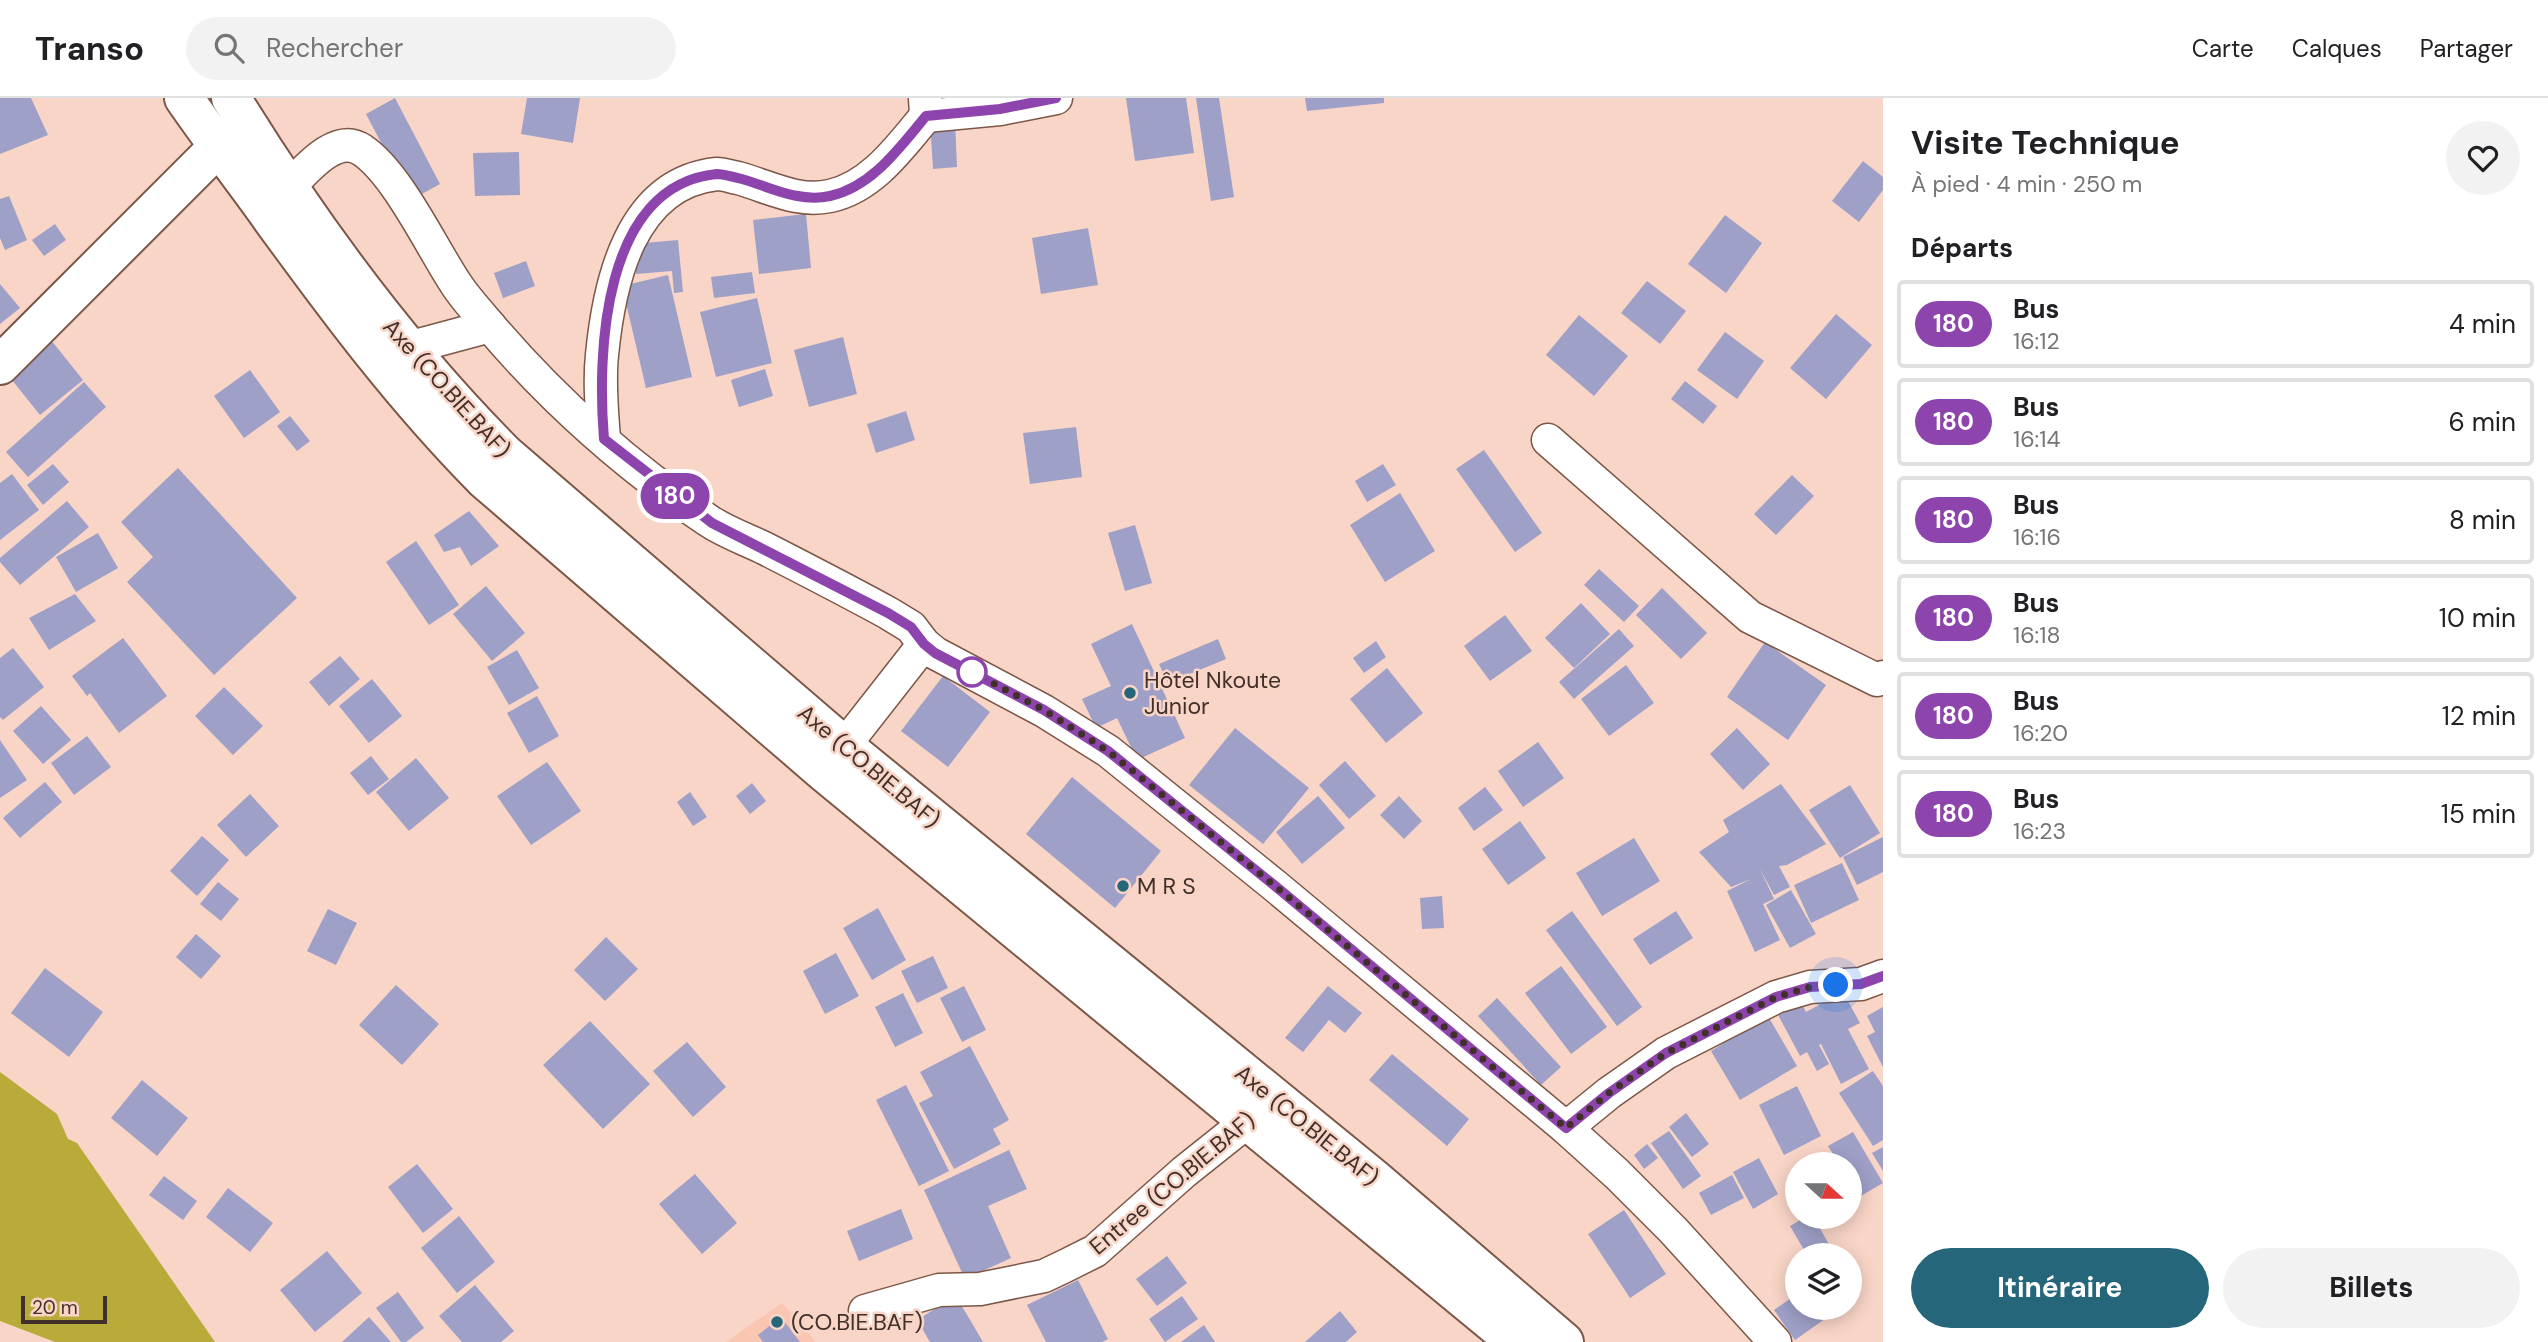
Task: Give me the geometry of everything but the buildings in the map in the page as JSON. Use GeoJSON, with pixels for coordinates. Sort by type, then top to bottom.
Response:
{"type":"FeatureCollection","features":[{"type":"Feature","properties":{"kind":"main road","name":"Axe (CO.BIE.BAF)"},"geometry":{"type":"LineString","coordinates":[[184,98],[354,332],[438,432],[495,488],[834,759],[1260,1109],[1373,1178],[1432,1250],[1516,1342]]}},
{"type":"Feature","properties":{"kind":"main road","name":"Axe (CO.BIE.BAF)"},"geometry":{"type":"LineString","coordinates":[[238,109],[289,187],[408,348],[461,410],[506,455],[834,759]]}},
{"type":"Feature","properties":{"kind":"main road"},"geometry":{"type":"LineString","coordinates":[[0,365],[218,147],[238,109]]}},
{"type":"Feature","properties":{"kind":"main road","name":"Axe (CO.BIE.BAF)"},"geometry":{"type":"LineString","coordinates":[[1432,1250],[1564,1342]]}},
{"type":"Feature","properties":{"kind":"street"},"geometry":{"type":"LineString","coordinates":[[604,439],[601,356],[607,316],[624,254],[634,229],[663,195],[688,182],[719,174],[803,199],[832,196],[863,181],[891,158],[926,107],[1000,109],[1056,98]]}},
{"type":"Feature","properties":{"kind":"street"},"geometry":{"type":"LineString","coordinates":[[289,187],[317,158],[330,151],[345,146],[363,150],[386,174],[457,286],[490,326],[539,380],[604,439],[712,523],[888,613],[911,627],[935,653],[1044,710],[1108,751],[1566,1128],[1673,1230],[1775,1342]]}},
{"type":"Feature","properties":{"kind":"street"},"geometry":{"type":"LineString","coordinates":[[408,348],[490,326]]}},
{"type":"Feature","properties":{"kind":"street"},"geometry":{"type":"LineString","coordinates":[[1548,440],[1750,617],[1877,680],[1883,677]]}},
{"type":"Feature","properties":{"kind":"street"},"geometry":{"type":"LineString","coordinates":[[834,759],[924,644]]}},
{"type":"Feature","properties":{"kind":"street"},"geometry":{"type":"LineString","coordinates":[[1566,1128],[1609,1093],[1666,1053],[1776,997],[1810,987],[1861,984],[1883,976]]}},
{"type":"Feature","properties":{"kind":"street","name":"Entree (CO.BIE.BAF)"},"geometry":{"type":"LineString","coordinates":[[864,1311],[939,1290],[980,1289],[1033,1278],[1095,1251],[1260,1109]]}},
{"type":"Feature","properties":{"kind":"shaded area"},"geometry":{"type":"Polygon","coordinates":[[[0,1072],[57,1114],[68,1139],[77,1143],[215,1342],[55,1342],[0,1321],[0,1072]]]}},
{"type":"Feature","properties":{"kind":"shaded area","name":"(CO.BIE.BAF)"},"geometry":{"type":"Polygon","coordinates":[[[782,1303],[816,1342],[726,1342],[782,1303]]]}},
{"type":"Feature","properties":{"kind":"bus line","name":"180"},"geometry":{"type":"LineString","coordinates":[[1056,98],[1000,109],[926,116],[891,158],[863,181],[832,196],[803,199],[719,174],[688,182],[663,195],[634,229],[624,254],[607,316],[601,356],[604,439],[712,523],[888,613],[911,627],[935,653],[1044,710],[1108,751],[1566,1128],[1609,1093],[1666,1053],[1776,997],[1810,987],[1861,984],[1883,976]]}},
{"type":"Feature","properties":{"kind":"place","name":"Hôtel Nkoute Junior"},"geometry":{"type":"Point","coordinates":[1130,693]}},
{"type":"Feature","properties":{"kind":"place","name":"M R S"},"geometry":{"type":"Point","coordinates":[1123,886]}},
{"type":"Feature","properties":{"kind":"place","name":"(CO.BIE.BAF)"},"geometry":{"type":"Point","coordinates":[777,1322]}},
{"type":"Feature","properties":{"kind":"route"},"geometry":{"type":"LineString","coordinates":[[972,672],[1044,710],[1108,751],[1566,1128],[1609,1093],[1666,1053],[1776,997],[1810,987],[1836,985]]}}]}
